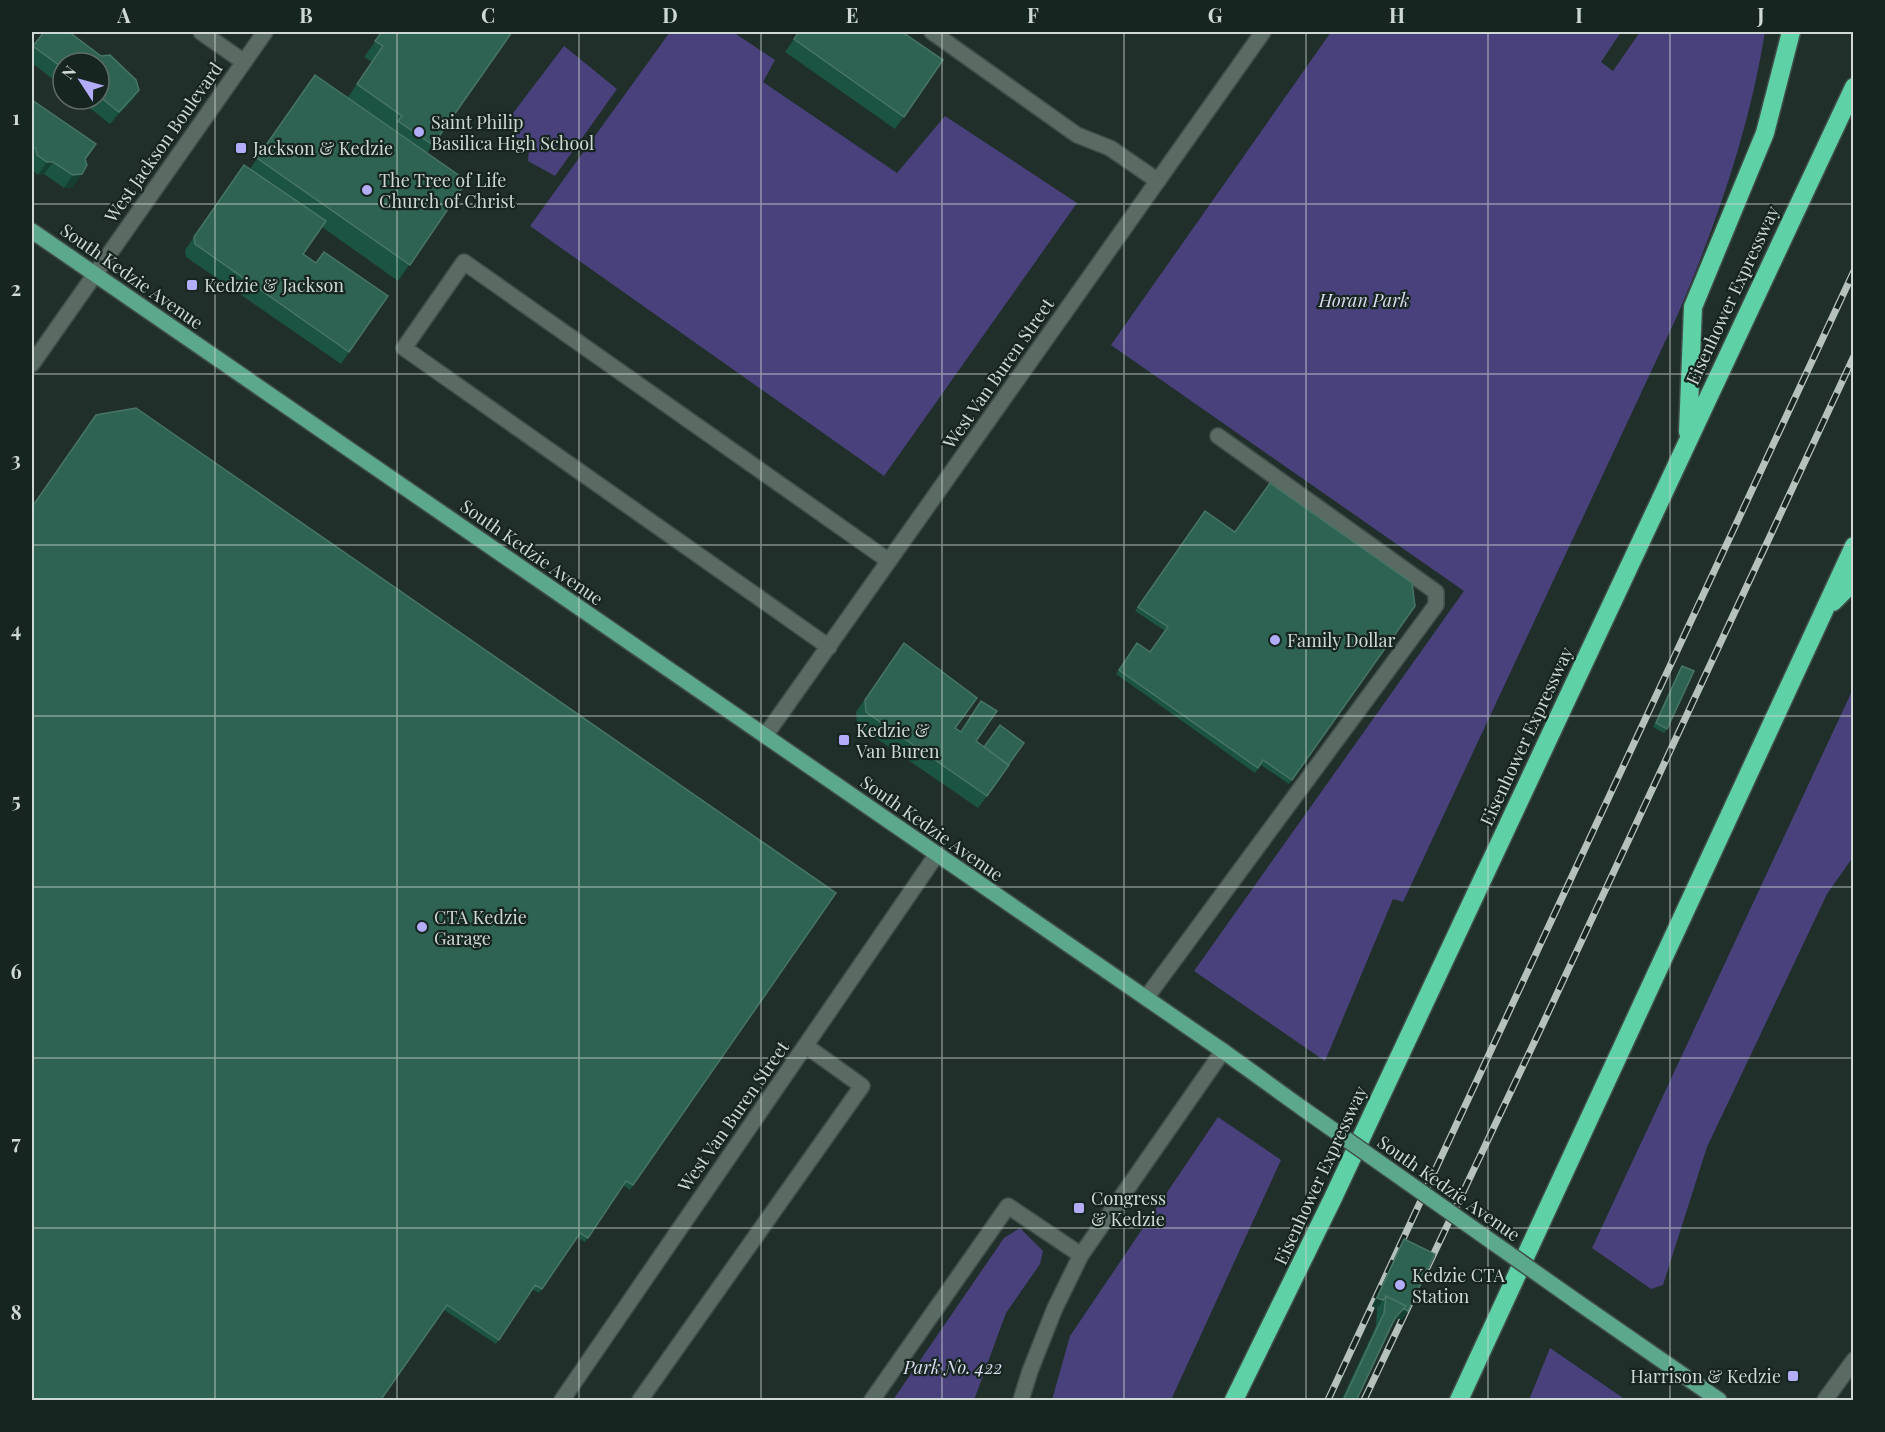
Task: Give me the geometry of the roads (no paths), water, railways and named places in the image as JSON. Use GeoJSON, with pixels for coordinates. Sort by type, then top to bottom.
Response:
{"type":"FeatureCollection","features":[{"type":"Feature","properties":{"kind":"highway"},"geometry":{"type":"LineString","coordinates":[[1687,441],[1693,307],[1765,133],[1791,32]]}},
{"type":"Feature","properties":{"kind":"highway","name":"Eisenhower Expressway"},"geometry":{"type":"LineString","coordinates":[[1234,1401],[1333,1198],[1854,87]]}},
{"type":"Feature","properties":{"kind":"highway"},"geometry":{"type":"LineString","coordinates":[[1459,1401],[1854,546]]}},
{"type":"Feature","properties":{"kind":"highway"},"geometry":{"type":"LineString","coordinates":[[1823,612],[1854,581]]}},
{"type":"Feature","properties":{"kind":"main road","name":"South Kedzie Avenue"},"geometry":{"type":"LineString","coordinates":[[32,231],[1146,998],[1719,1401]]}},
{"type":"Feature","properties":{"kind":"street"},"geometry":{"type":"LineString","coordinates":[[201,32],[244,62]]}},
{"type":"Feature","properties":{"kind":"street","name":"West Jackson Boulevard"},"geometry":{"type":"LineString","coordinates":[[32,364],[265,32]]}},
{"type":"Feature","properties":{"kind":"street"},"geometry":{"type":"LineString","coordinates":[[932,32],[1077,135],[1110,148],[1158,181]]}},
{"type":"Feature","properties":{"kind":"street","name":"West Van Buren Street"},"geometry":{"type":"LineString","coordinates":[[765,736],[1263,32]]}},
{"type":"Feature","properties":{"kind":"street"},"geometry":{"type":"LineString","coordinates":[[829,646],[404,348],[464,262],[889,561]]}},
{"type":"Feature","properties":{"kind":"street"},"geometry":{"type":"LineString","coordinates":[[1146,998],[1436,605],[1436,592],[1218,436]]}},
{"type":"Feature","properties":{"kind":"street","name":"West Van Buren Street"},"geometry":{"type":"LineString","coordinates":[[562,1401],[937,854]]}},
{"type":"Feature","properties":{"kind":"street"},"geometry":{"type":"LineString","coordinates":[[640,1401],[862,1086],[806,1046]]}},
{"type":"Feature","properties":{"kind":"street"},"geometry":{"type":"LineString","coordinates":[[1021,1401],[1029,1371],[1055,1308],[1082,1255],[1222,1051]]}},
{"type":"Feature","properties":{"kind":"street"},"geometry":{"type":"LineString","coordinates":[[872,1401],[1008,1206],[1082,1255]]}},
{"type":"Feature","properties":{"kind":"street"},"geometry":{"type":"LineString","coordinates":[[1825,1401],[1854,1360]]}},
{"type":"Feature","properties":{"kind":"railway"},"geometry":{"type":"LineString","coordinates":[[1328,1400],[1854,271]]}},
{"type":"Feature","properties":{"kind":"railway"},"geometry":{"type":"LineString","coordinates":[[1427,1268],[1854,356]]}},
{"type":"Feature","properties":{"kind":"railway"},"geometry":{"type":"LineString","coordinates":[[1364,1400],[1410,1303]]}},
{"type":"Feature","properties":{"kind":"place","name":"Saint Philip Basilica High School"},"geometry":{"type":"Point","coordinates":[419,132]}},
{"type":"Feature","properties":{"kind":"place","name":"Jackson & Kedzie"},"geometry":{"type":"Point","coordinates":[241,148]}},
{"type":"Feature","properties":{"kind":"place","name":"The Tree of Life Church of Christ"},"geometry":{"type":"Point","coordinates":[367,190]}},
{"type":"Feature","properties":{"kind":"place","name":"Kedzie & Jackson"},"geometry":{"type":"Point","coordinates":[192,285]}},
{"type":"Feature","properties":{"kind":"place","name":"Family Dollar"},"geometry":{"type":"Point","coordinates":[1275,640]}},
{"type":"Feature","properties":{"kind":"place","name":"Kedzie & Van Buren"},"geometry":{"type":"Point","coordinates":[844,740]}},
{"type":"Feature","properties":{"kind":"place","name":"CTA Kedzie Garage"},"geometry":{"type":"Point","coordinates":[422,927]}},
{"type":"Feature","properties":{"kind":"place","name":"Congress & Kedzie"},"geometry":{"type":"Point","coordinates":[1079,1208]}},
{"type":"Feature","properties":{"kind":"place","name":"Kedzie CTA Station"},"geometry":{"type":"Point","coordinates":[1400,1285]}},
{"type":"Feature","properties":{"kind":"place","name":"Harrison & Kedzie"},"geometry":{"type":"Point","coordinates":[1793,1376]}},
{"type":"Feature","properties":{"kind":"park label","name":"Horan Park"},"geometry":{"type":"Point","coordinates":[1364,300]}},
{"type":"Feature","properties":{"kind":"park label","name":"Park No. 422"},"geometry":{"type":"Point","coordinates":[953,1367]}}]}
